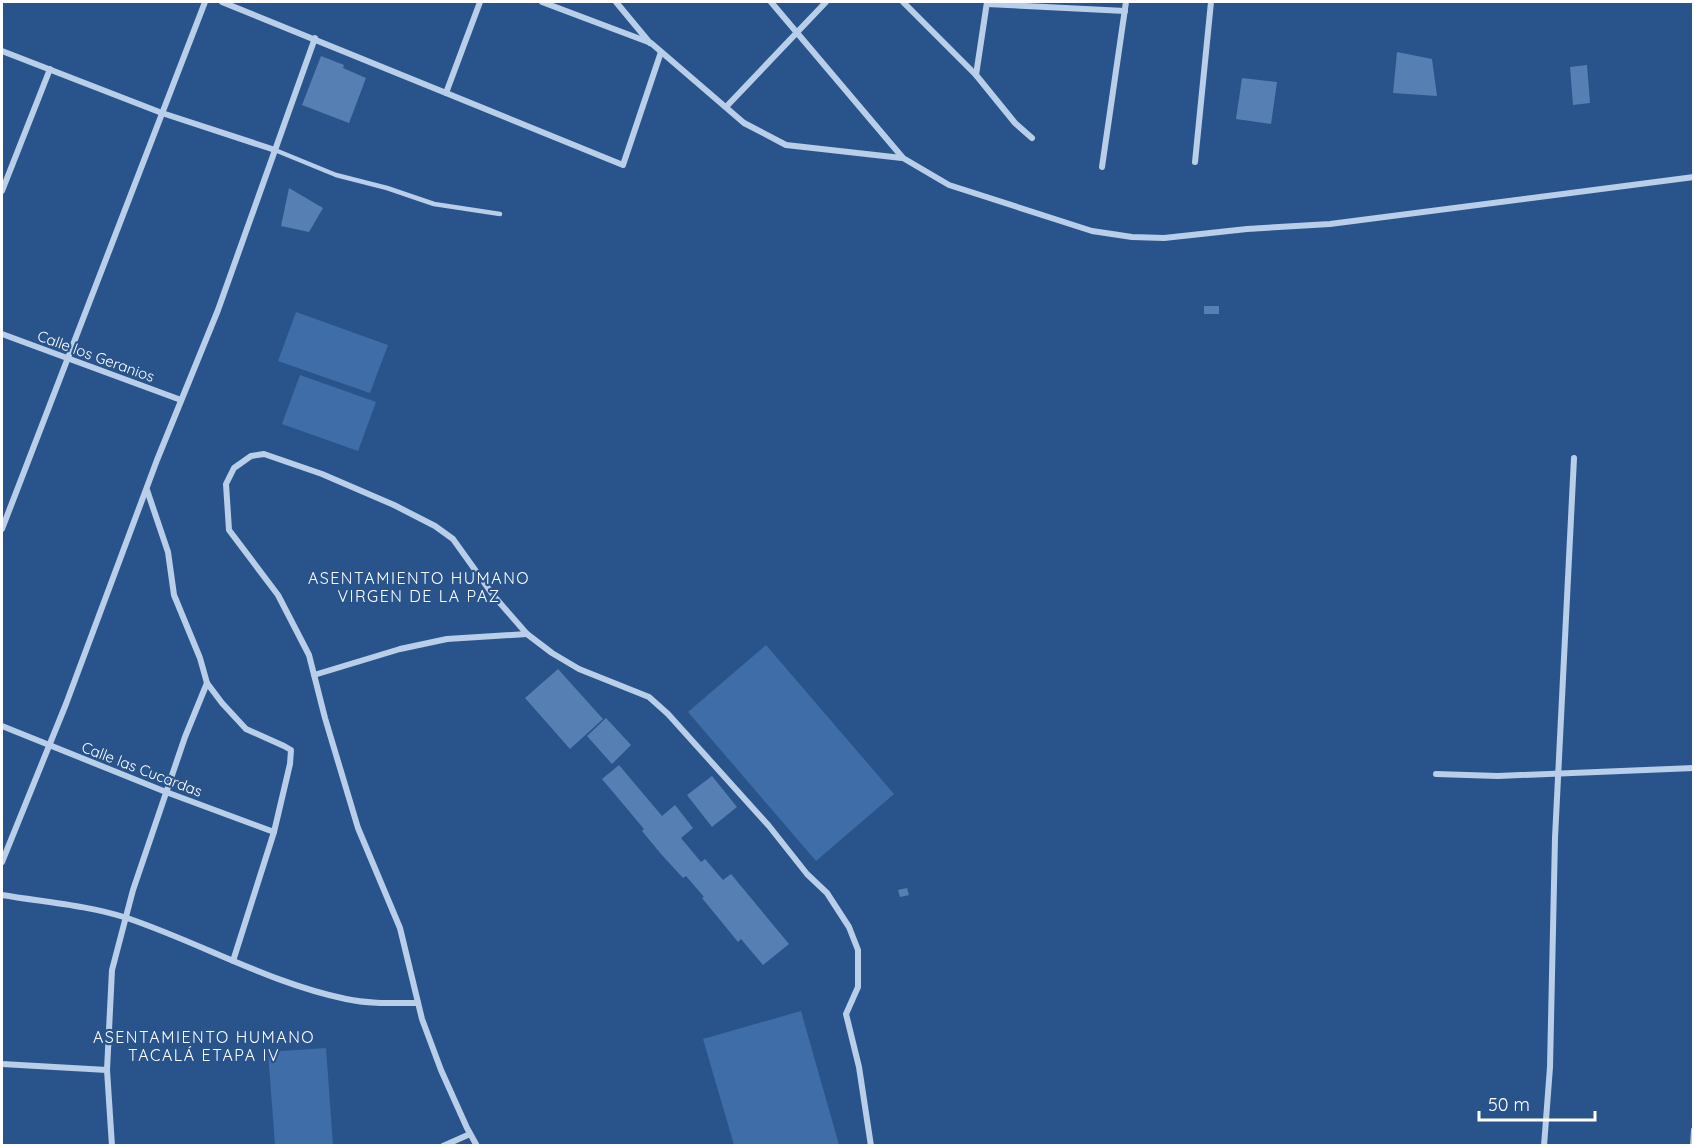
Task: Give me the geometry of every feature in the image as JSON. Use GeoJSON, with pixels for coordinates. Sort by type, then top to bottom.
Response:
{"type":"FeatureCollection","features":[{"type":"Feature","properties":{"kind":"street"},"geometry":{"type":"LineString","coordinates":[[2,529],[206,2]]}},
{"type":"Feature","properties":{"kind":"street"},"geometry":{"type":"LineString","coordinates":[[222,2],[623,165],[662,52]]}},
{"type":"Feature","properties":{"kind":"street"},"geometry":{"type":"LineString","coordinates":[[446,93],[480,2]]}},
{"type":"Feature","properties":{"kind":"street"},"geometry":{"type":"LineString","coordinates":[[543,2],[651,43]]}},
{"type":"Feature","properties":{"kind":"street"},"geometry":{"type":"LineString","coordinates":[[616,2],[651,43],[744,123],[786,145],[903,158]]}},
{"type":"Feature","properties":{"kind":"street"},"geometry":{"type":"LineString","coordinates":[[771,2],[903,158],[949,185],[1092,231],[1132,237],[1164,238],[1330,224],[1694,177]]}},
{"type":"Feature","properties":{"kind":"street"},"geometry":{"type":"LineString","coordinates":[[726,107],[826,2]]}},
{"type":"Feature","properties":{"kind":"street"},"geometry":{"type":"LineString","coordinates":[[903,2],[976,75],[1015,123],[1032,138]]}},
{"type":"Feature","properties":{"kind":"street"},"geometry":{"type":"LineString","coordinates":[[1102,167],[1126,2]]}},
{"type":"Feature","properties":{"kind":"street"},"geometry":{"type":"LineString","coordinates":[[1196,162],[1211,2]]}},
{"type":"Feature","properties":{"kind":"street"},"geometry":{"type":"LineString","coordinates":[[976,75],[987,3],[1125,11]]}},
{"type":"Feature","properties":{"kind":"street"},"geometry":{"type":"LineString","coordinates":[[2,862],[66,704],[146,490],[218,310],[315,38]]}},
{"type":"Feature","properties":{"kind":"street"},"geometry":{"type":"LineString","coordinates":[[2,51],[162,113],[275,150]]}},
{"type":"Feature","properties":{"kind":"street"},"geometry":{"type":"LineString","coordinates":[[2,191],[50,69]]}},
{"type":"Feature","properties":{"kind":"street","name":"Calle los Geranios"},"geometry":{"type":"LineString","coordinates":[[2,334],[181,400]]}},
{"type":"Feature","properties":{"kind":"street"},"geometry":{"type":"LineString","coordinates":[[477,1146],[441,1070],[422,1019],[400,928],[358,828],[309,655],[278,596],[229,530],[226,484],[234,468],[250,456],[264,454],[322,474],[394,505],[435,526],[453,539],[493,595],[526,634],[579,669],[649,697],[668,714],[833,902],[849,927],[858,950],[858,987],[846,1014],[859,1067],[871,1146]]}},
{"type":"Feature","properties":{"kind":"street"},"geometry":{"type":"LineString","coordinates":[[1544,1146],[1550,1067],[1555,837],[1574,458]]}},
{"type":"Feature","properties":{"kind":"street"},"geometry":{"type":"LineString","coordinates":[[146,490],[168,552],[174,595],[200,658],[207,683],[246,729],[291,750],[290,764],[274,832],[233,962]]}},
{"type":"Feature","properties":{"kind":"street"},"geometry":{"type":"LineString","coordinates":[[314,675],[447,639],[526,634]]}},
{"type":"Feature","properties":{"kind":"street"},"geometry":{"type":"LineString","coordinates":[[112,1146],[108,1071],[112,970],[166,792],[207,683]]}},
{"type":"Feature","properties":{"kind":"street","name":"Calle las Cucardas"},"geometry":{"type":"LineString","coordinates":[[2,726],[166,792],[274,832]]}},
{"type":"Feature","properties":{"kind":"street"},"geometry":{"type":"LineString","coordinates":[[1436,774],[1498,776],[1694,768]]}},
{"type":"Feature","properties":{"kind":"street"},"geometry":{"type":"LineString","coordinates":[[2,895],[76,906],[126,918],[298,986],[346,999],[378,1003],[418,1003]]}},
{"type":"Feature","properties":{"kind":"street"},"geometry":{"type":"LineString","coordinates":[[2,1064],[108,1071]]}},
{"type":"Feature","properties":{"kind":"street"},"geometry":{"type":"LineString","coordinates":[[1693,1146],[1694,1130]]}},
{"type":"Feature","properties":{"kind":"street"},"geometry":{"type":"LineString","coordinates":[[443,1146],[470,1134]]}},
{"type":"Feature","properties":{"kind":"lane"},"geometry":{"type":"LineString","coordinates":[[275,150],[336,176],[387,188],[434,204],[500,214]]}},
{"type":"Feature","properties":{"kind":"shaded area"},"geometry":{"type":"Polygon","coordinates":[[[296,312],[388,345],[370,393],[278,361],[296,312]]]}},
{"type":"Feature","properties":{"kind":"shaded area"},"geometry":{"type":"Polygon","coordinates":[[[300,375],[376,402],[358,451],[282,424],[300,375]]]}},
{"type":"Feature","properties":{"kind":"shaded area"},"geometry":{"type":"Polygon","coordinates":[[[766,645],[894,794],[816,861],[688,712],[766,645]]]}},
{"type":"Feature","properties":{"kind":"shaded area"},"geometry":{"type":"Polygon","coordinates":[[[801,1011],[839,1145],[734,1145],[703,1039],[801,1011]]]}},
{"type":"Feature","properties":{"kind":"shaded area"},"geometry":{"type":"Polygon","coordinates":[[[326,1048],[333,1145],[275,1145],[268,1052],[326,1048]]]}},
{"type":"Feature","properties":{"kind":"building"},"geometry":{"type":"Polygon","coordinates":[[[1397,52],[1432,59],[1437,96],[1393,93],[1397,52]]]}},
{"type":"Feature","properties":{"kind":"building"},"geometry":{"type":"Polygon","coordinates":[[[321,56],[344,65],[343,68],[366,78],[349,123],[302,105],[321,56]]]}},
{"type":"Feature","properties":{"kind":"building"},"geometry":{"type":"Polygon","coordinates":[[[1587,65],[1590,103],[1573,105],[1570,67],[1587,65]]]}},
{"type":"Feature","properties":{"kind":"building"},"geometry":{"type":"Polygon","coordinates":[[[1242,78],[1277,82],[1271,124],[1236,119],[1242,78]]]}},
{"type":"Feature","properties":{"kind":"building"},"geometry":{"type":"Polygon","coordinates":[[[289,188],[323,208],[309,232],[281,226],[289,188]]]}},
{"type":"Feature","properties":{"kind":"building"},"geometry":{"type":"Polygon","coordinates":[[[1204,306],[1219,306],[1219,314],[1204,314],[1204,306]]]}},
{"type":"Feature","properties":{"kind":"building"},"geometry":{"type":"Polygon","coordinates":[[[558,669],[603,719],[570,749],[525,698],[558,669]]]}},
{"type":"Feature","properties":{"kind":"building"},"geometry":{"type":"Polygon","coordinates":[[[606,718],[631,745],[612,764],[587,736],[606,718]]]}},
{"type":"Feature","properties":{"kind":"building"},"geometry":{"type":"Polygon","coordinates":[[[619,765],[662,816],[675,805],[693,828],[681,838],[701,862],[705,859],[723,880],[731,874],[789,944],[763,965],[741,939],[738,942],[686,876],[683,878],[661,854],[642,831],[644,829],[602,779],[619,765]]]}},
{"type":"Feature","properties":{"kind":"building"},"geometry":{"type":"Polygon","coordinates":[[[712,776],[737,807],[712,827],[687,795],[712,776]]]}},
{"type":"Feature","properties":{"kind":"building"},"geometry":{"type":"Polygon","coordinates":[[[907,888],[909,895],[900,897],[898,890],[907,888]]]}},
{"type":"Feature","properties":{"kind":"district","name":"ASENTAMIENTO HUMANO VIRGEN DE LA PAZ"},"geometry":{"type":"Point","coordinates":[419,587]}},
{"type":"Feature","properties":{"kind":"district","name":"ASENTAMIENTO HUMANO TACALÁ ETAPA IV"},"geometry":{"type":"Point","coordinates":[204,1046]}}]}
